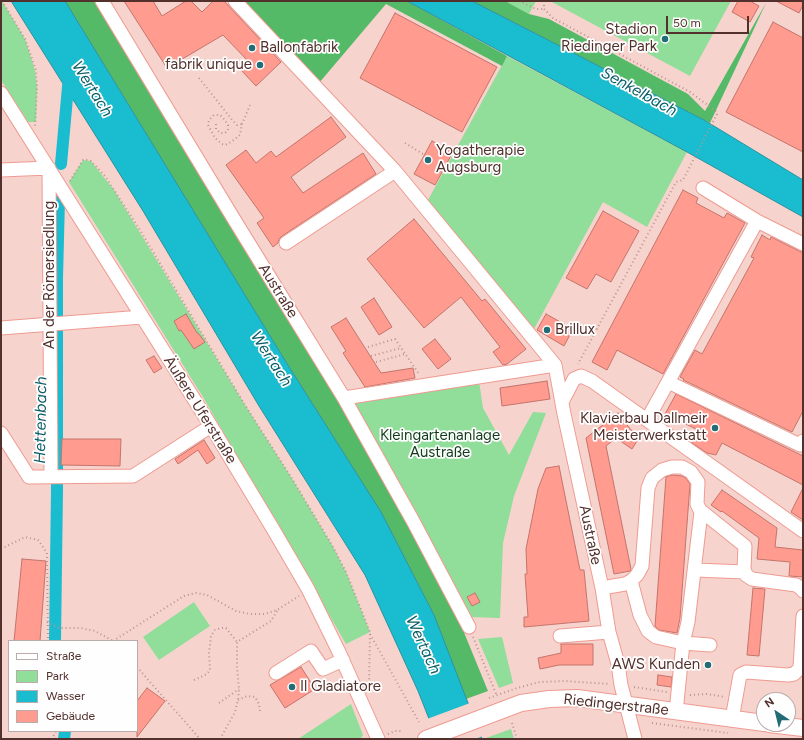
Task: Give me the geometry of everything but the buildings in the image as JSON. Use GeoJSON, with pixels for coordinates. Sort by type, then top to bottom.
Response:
{"type":"FeatureCollection","features":[{"type":"Feature","properties":{"kind":"main road","name":"Riedingerstraße"},"geometry":{"type":"LineString","coordinates":[[426,739],[521,703],[549,699],[577,698],[756,722]]}},
{"type":"Feature","properties":{"kind":"street","name":"Austraße"},"geometry":{"type":"LineString","coordinates":[[102,1],[344,398],[413,521],[469,627]]}},
{"type":"Feature","properties":{"kind":"street","name":"Austraße"},"geometry":{"type":"LineString","coordinates":[[235,1],[395,171],[555,365],[602,588],[609,632],[635,739]]}},
{"type":"Feature","properties":{"kind":"street","name":"Äußere Uferstraße"},"geometry":{"type":"LineString","coordinates":[[1,93],[64,190],[211,426],[308,589],[343,660],[378,739]]}},
{"type":"Feature","properties":{"kind":"street"},"geometry":{"type":"LineString","coordinates":[[1,170],[49,168]]}},
{"type":"Feature","properties":{"kind":"street","name":"An der Römersiedlung"},"geometry":{"type":"LineString","coordinates":[[49,168],[51,477]]}},
{"type":"Feature","properties":{"kind":"street"},"geometry":{"type":"LineString","coordinates":[[286,243],[395,171]]}},
{"type":"Feature","properties":{"kind":"street"},"geometry":{"type":"LineString","coordinates":[[703,188],[757,221],[803,244]]}},
{"type":"Feature","properties":{"kind":"street"},"geometry":{"type":"LineString","coordinates":[[647,420],[757,221]]}},
{"type":"Feature","properties":{"kind":"street"},"geometry":{"type":"LineString","coordinates":[[1,328],[142,317]]}},
{"type":"Feature","properties":{"kind":"street"},"geometry":{"type":"LineString","coordinates":[[344,398],[555,365]]}},
{"type":"Feature","properties":{"kind":"street"},"geometry":{"type":"LineString","coordinates":[[562,402],[574,379],[581,376],[592,381],[803,531]]}},
{"type":"Feature","properties":{"kind":"street"},"geometry":{"type":"LineString","coordinates":[[668,382],[800,445],[803,441]]}},
{"type":"Feature","properties":{"kind":"street"},"geometry":{"type":"LineString","coordinates":[[178,444],[194,434],[200,434],[211,426]]}},
{"type":"Feature","properties":{"kind":"street"},"geometry":{"type":"LineString","coordinates":[[1,433],[29,477],[133,476],[211,426]]}},
{"type":"Feature","properties":{"kind":"street"},"geometry":{"type":"LineString","coordinates":[[602,588],[631,581],[637,576],[642,566],[648,488],[652,478],[662,470],[672,467],[682,467],[691,472],[698,482],[697,504],[701,512],[745,546],[744,568],[746,575],[752,579],[796,585],[802,589],[803,592]]}},
{"type":"Feature","properties":{"kind":"street"},"geometry":{"type":"LineString","coordinates":[[676,712],[683,643],[688,622],[701,512]]}},
{"type":"Feature","properties":{"kind":"street"},"geometry":{"type":"LineString","coordinates":[[695,570],[745,572]]}},
{"type":"Feature","properties":{"kind":"street"},"geometry":{"type":"LineString","coordinates":[[631,581],[640,615],[648,631],[656,636],[683,643],[710,645]]}},
{"type":"Feature","properties":{"kind":"street"},"geometry":{"type":"LineString","coordinates":[[732,719],[740,675],[746,672],[788,675],[794,674],[800,668],[803,616]]}},
{"type":"Feature","properties":{"kind":"street"},"geometry":{"type":"LineString","coordinates":[[560,636],[609,632]]}},
{"type":"Feature","properties":{"kind":"street"},"geometry":{"type":"LineString","coordinates":[[276,673],[311,651],[323,669],[343,660]]}},
{"type":"Feature","properties":{"kind":"path"},"geometry":{"type":"LineString","coordinates":[[2,1],[25,39],[36,70],[37,107],[34,144]]}},
{"type":"Feature","properties":{"kind":"path"},"geometry":{"type":"LineString","coordinates":[[520,1],[536,9],[544,9],[553,18],[690,92],[717,112],[713,124],[683,180],[676,182],[576,369],[574,379]]}},
{"type":"Feature","properties":{"kind":"path"},"geometry":{"type":"LineString","coordinates":[[544,1],[544,9]]}},
{"type":"Feature","properties":{"kind":"path"},"geometry":{"type":"LineString","coordinates":[[198,78],[241,131]]}},
{"type":"Feature","properties":{"kind":"path"},"geometry":{"type":"LineString","coordinates":[[216,124],[216,129],[222,134],[228,131],[228,127],[220,115],[214,115],[208,120],[208,125],[211,132],[218,142],[225,145],[231,142],[240,135],[242,124],[251,103]]}},
{"type":"Feature","properties":{"kind":"path"},"geometry":{"type":"LineString","coordinates":[[237,125],[242,124]]}},
{"type":"Feature","properties":{"kind":"path"},"geometry":{"type":"LineString","coordinates":[[405,144],[423,154]]}},
{"type":"Feature","properties":{"kind":"path"},"geometry":{"type":"LineString","coordinates":[[64,190],[83,160],[91,161],[114,190],[332,545],[346,572],[370,632],[418,722]]}},
{"type":"Feature","properties":{"kind":"path"},"geometry":{"type":"LineString","coordinates":[[368,347],[395,339],[426,385]]}},
{"type":"Feature","properties":{"kind":"path"},"geometry":{"type":"LineString","coordinates":[[371,356],[401,348]]}},
{"type":"Feature","properties":{"kind":"path"},"geometry":{"type":"LineString","coordinates":[[376,362],[405,354]]}},
{"type":"Feature","properties":{"kind":"path"},"geometry":{"type":"LineString","coordinates":[[1,549],[25,537],[38,540],[43,545],[47,553],[48,640]]}},
{"type":"Feature","properties":{"kind":"path"},"geometry":{"type":"LineString","coordinates":[[115,640],[184,596],[196,593],[208,595],[236,611],[250,614],[265,614],[277,610],[308,589]]}},
{"type":"Feature","properties":{"kind":"path"},"geometry":{"type":"LineString","coordinates":[[237,642],[271,621],[277,610]]}},
{"type":"Feature","properties":{"kind":"path"},"geometry":{"type":"LineString","coordinates":[[47,622],[59,628],[81,628],[95,631],[111,640]]}},
{"type":"Feature","properties":{"kind":"path"},"geometry":{"type":"LineString","coordinates":[[469,627],[499,711]]}},
{"type":"Feature","properties":{"kind":"path"},"geometry":{"type":"LineString","coordinates":[[194,680],[207,674],[210,670],[208,653],[211,636],[215,630],[226,628],[237,642],[239,689],[235,712],[220,739]]}},
{"type":"Feature","properties":{"kind":"path"},"geometry":{"type":"LineString","coordinates":[[361,701],[368,692],[370,632]]}},
{"type":"Feature","properties":{"kind":"path"},"geometry":{"type":"LineString","coordinates":[[138,668],[200,739]]}},
{"type":"Feature","properties":{"kind":"path"},"geometry":{"type":"LineString","coordinates":[[219,703],[239,689]]}},
{"type":"Feature","properties":{"kind":"path"},"geometry":{"type":"LineString","coordinates":[[238,700],[247,696],[255,697],[259,704],[260,712]]}},
{"type":"Feature","properties":{"kind":"path"},"geometry":{"type":"LineString","coordinates":[[512,723],[517,739]]}},
{"type":"Feature","properties":{"kind":"green space"},"geometry":{"type":"Polygon","coordinates":[[[1,1],[25,39],[35,70],[37,88],[36,122],[28,122],[1,80],[1,1]]]}},
{"type":"Feature","properties":{"kind":"green space"},"geometry":{"type":"Polygon","coordinates":[[[65,1],[97,1],[340,401],[454,608],[488,691],[466,699],[434,615],[381,512],[286,362],[65,1]]]}},
{"type":"Feature","properties":{"kind":"green space"},"geometry":{"type":"Polygon","coordinates":[[[242,1],[407,1],[507,56],[502,66],[386,4],[319,83],[242,1]]]}},
{"type":"Feature","properties":{"kind":"green space"},"geometry":{"type":"Polygon","coordinates":[[[472,1],[505,1],[529,14],[549,19],[688,94],[705,111],[766,3],[710,123],[472,1]]]}},
{"type":"Feature","properties":{"kind":"green space"},"geometry":{"type":"Polygon","coordinates":[[[505,1],[536,1],[529,14],[505,1]]]}},
{"type":"Feature","properties":{"kind":"green space","name":"Stadion Riedinger Park"},"geometry":{"type":"Polygon","coordinates":[[[550,1],[731,1],[690,76],[550,1]]]}},
{"type":"Feature","properties":{"kind":"green space"},"geometry":{"type":"Polygon","coordinates":[[[507,56],[687,152],[647,227],[603,202],[534,329],[428,200],[507,56]]]}},
{"type":"Feature","properties":{"kind":"green space"},"geometry":{"type":"Polygon","coordinates":[[[83,160],[91,161],[114,190],[245,405],[291,477],[332,545],[346,572],[370,632],[346,644],[203,397],[69,182],[83,160]]]}},
{"type":"Feature","properties":{"kind":"green space","name":"Kleingartenanlage Austraße"},"geometry":{"type":"Polygon","coordinates":[[[479,381],[483,408],[509,455],[533,412],[546,413],[514,496],[503,543],[500,618],[469,617],[352,400],[479,381]]]}},
{"type":"Feature","properties":{"kind":"green space"},"geometry":{"type":"Polygon","coordinates":[[[194,602],[210,626],[159,660],[143,637],[194,602]]]}},
{"type":"Feature","properties":{"kind":"green space"},"geometry":{"type":"Polygon","coordinates":[[[502,637],[513,683],[499,688],[478,639],[502,637]]]}},
{"type":"Feature","properties":{"kind":"green space"},"geometry":{"type":"Polygon","coordinates":[[[351,704],[363,735],[360,739],[298,739],[351,704]]]}},
{"type":"Feature","properties":{"kind":"green space"},"geometry":{"type":"Polygon","coordinates":[[[511,729],[514,739],[483,739],[511,729]]]}},
{"type":"Feature","properties":{"kind":"water","name":"Wertach"},"geometry":{"type":"Polygon","coordinates":[[[11,1],[65,1],[286,362],[381,512],[434,615],[482,739],[437,739],[418,691],[365,575],[259,406],[143,211],[11,1]]]}},
{"type":"Feature","properties":{"kind":"water","name":"Senkelbach"},"geometry":{"type":"Polygon","coordinates":[[[407,1],[472,1],[704,120],[803,180],[803,217],[687,152],[407,1]]]}},
{"type":"Feature","properties":{"kind":"pier"},"geometry":{"type":"Polygon","coordinates":[[[470,703],[483,736],[475,739],[435,739],[427,719],[470,703]]]}},
{"type":"Feature","properties":{"kind":"waterway","name":"Hettenbach"},"geometry":{"type":"LineString","coordinates":[[61,164],[69,76]]}},
{"type":"Feature","properties":{"kind":"waterway","name":"Hettenbach"},"geometry":{"type":"LineString","coordinates":[[55,640],[57,278],[59,199]]}},
{"type":"Feature","properties":{"kind":"waterway","name":"Hettenbach"},"geometry":{"type":"LineString","coordinates":[[64,739],[65,732]]}},
{"type":"Feature","properties":{"kind":"place","name":"Stadion Riedinger Park"},"geometry":{"type":"Point","coordinates":[665,39]}},
{"type":"Feature","properties":{"kind":"place","name":"Ballonfabrik"},"geometry":{"type":"Point","coordinates":[252,48]}},
{"type":"Feature","properties":{"kind":"place","name":"fabrik unique"},"geometry":{"type":"Point","coordinates":[260,65]}},
{"type":"Feature","properties":{"kind":"place","name":"Yogatherapie Augsburg"},"geometry":{"type":"Point","coordinates":[428,160]}},
{"type":"Feature","properties":{"kind":"place","name":"Brillux"},"geometry":{"type":"Point","coordinates":[547,330]}},
{"type":"Feature","properties":{"kind":"place","name":"Klavierbau Dallmeir Meisterwerkstatt"},"geometry":{"type":"Point","coordinates":[715,428]}},
{"type":"Feature","properties":{"kind":"place","name":"AWS Kunden"},"geometry":{"type":"Point","coordinates":[708,665]}},
{"type":"Feature","properties":{"kind":"place","name":"Il Gladiatore"},"geometry":{"type":"Point","coordinates":[292,687]}}]}
